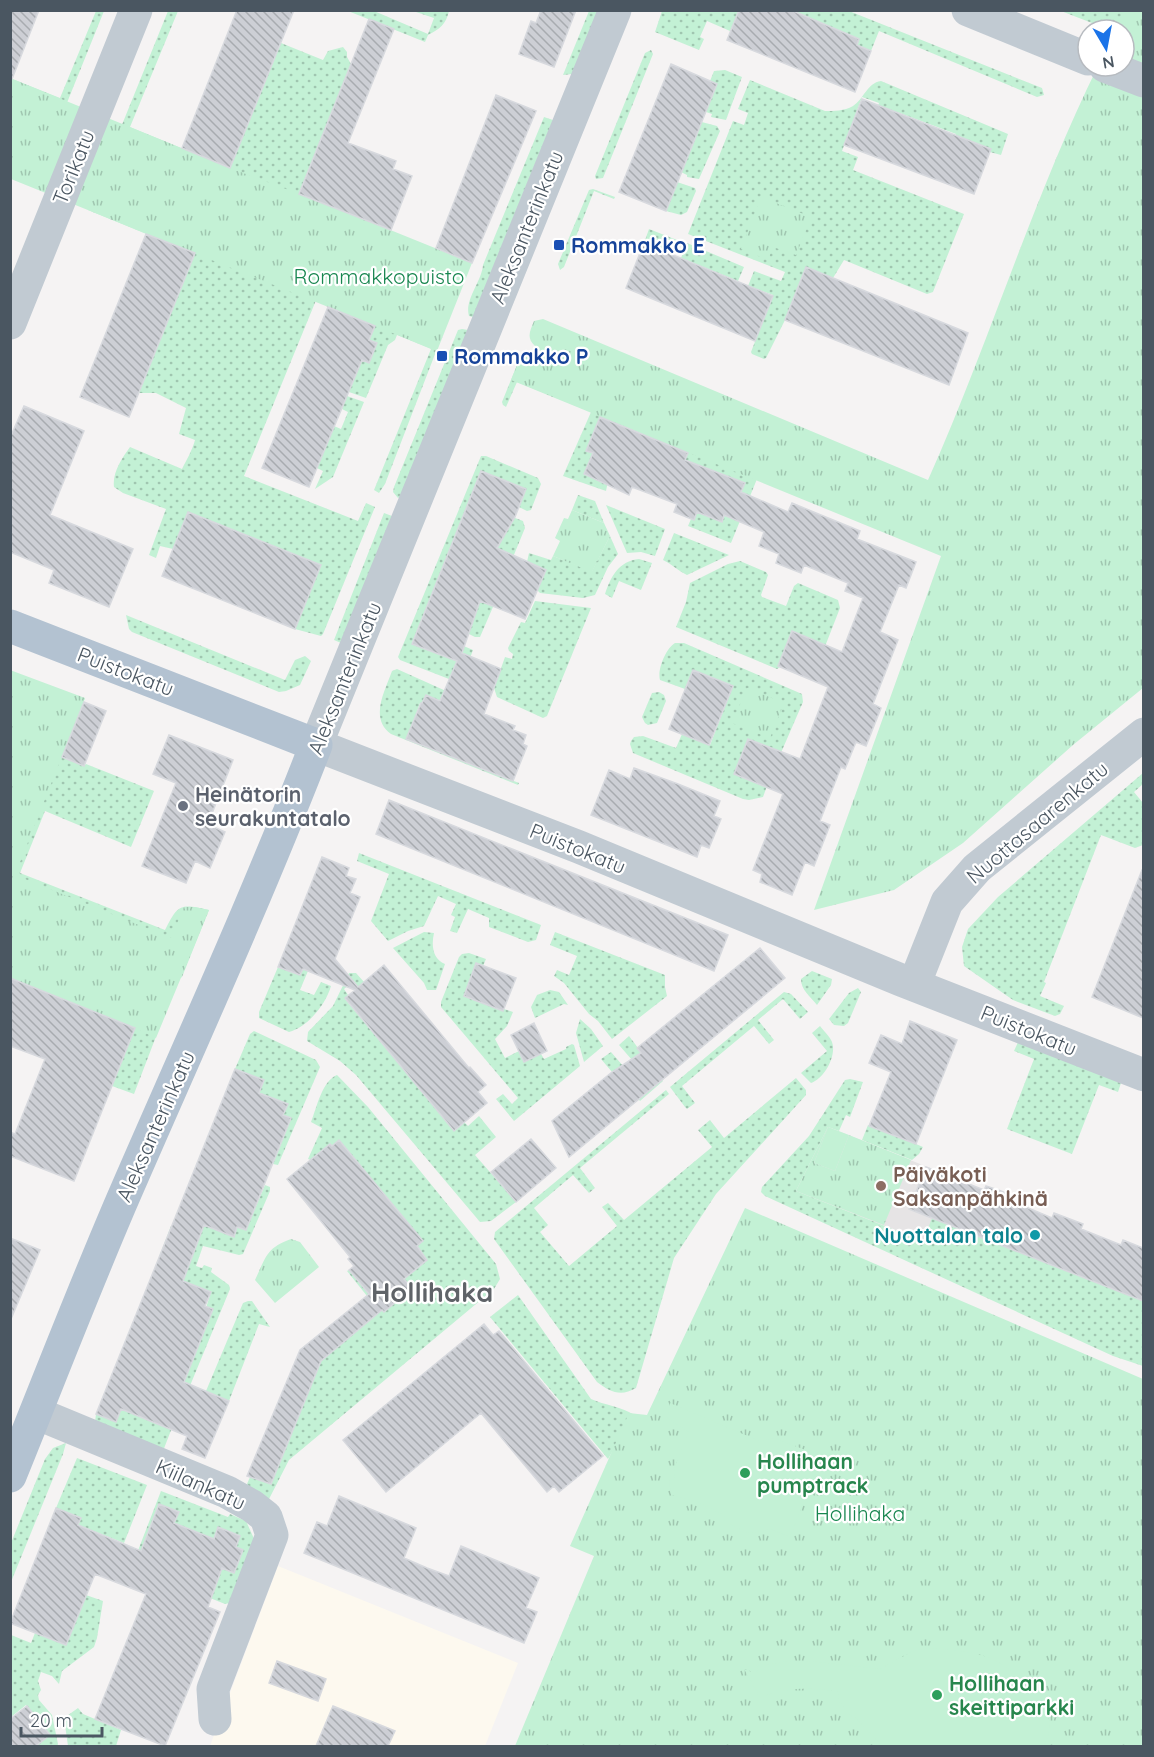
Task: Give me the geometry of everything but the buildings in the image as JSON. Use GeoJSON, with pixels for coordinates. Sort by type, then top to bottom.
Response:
{"type":"FeatureCollection","features":[{"type":"Feature","properties":{"kind":"main road","name":"Puistokatu"},"geometry":{"type":"LineString","coordinates":[[10,626],[316,745]]}},
{"type":"Feature","properties":{"kind":"main road","name":"Aleksanterinkatu"},"geometry":{"type":"LineString","coordinates":[[10,1476],[125,1192],[212,996],[294,803],[316,745]]}},
{"type":"Feature","properties":{"kind":"street","name":"Torikatu"},"geometry":{"type":"LineString","coordinates":[[10,324],[136,10]]}},
{"type":"Feature","properties":{"kind":"street","name":"Aleksanterinkatu"},"geometry":{"type":"LineString","coordinates":[[316,745],[615,10]]}},
{"type":"Feature","properties":{"kind":"street"},"geometry":{"type":"LineString","coordinates":[[968,10],[1076,54]]}},
{"type":"Feature","properties":{"kind":"street","name":"Nuottasaarenkatu"},"geometry":{"type":"LineString","coordinates":[[914,985],[947,902],[977,868],[1143,734]]}},
{"type":"Feature","properties":{"kind":"street","name":"Puistokatu"},"geometry":{"type":"LineString","coordinates":[[316,745],[560,840],[1143,1076]]}},
{"type":"Feature","properties":{"kind":"street","name":"Kiilankatu"},"geometry":{"type":"LineString","coordinates":[[36,1413],[227,1492],[266,1517],[272,1535],[213,1689],[215,1719]]}},
{"type":"Feature","properties":{"kind":"shaded area","name":"Päiväkoti Saksanpähkinä"},"geometry":{"type":"Polygon","coordinates":[[[828,1127],[965,1182],[948,1224],[923,1241],[796,1191],[828,1127]]]}},
{"type":"Feature","properties":{"kind":"shaded area"},"geometry":{"type":"Polygon","coordinates":[[[278,1566],[518,1663],[485,1746],[210,1746],[278,1566]]]}},
{"type":"Feature","properties":{"kind":"green space"},"geometry":{"type":"Polygon","coordinates":[[[662,10],[739,11],[730,31],[707,21],[700,37],[704,39],[699,50],[655,32],[662,10]]]}},
{"type":"Feature","properties":{"kind":"green space"},"geometry":{"type":"Polygon","coordinates":[[[96,11],[104,11],[58,125],[10,78],[60,98],[96,11]]]}},
{"type":"Feature","properties":{"kind":"green space"},"geometry":{"type":"Polygon","coordinates":[[[168,11],[178,11],[130,127],[230,168],[281,43],[323,60],[328,51],[343,47],[351,64],[299,193],[326,204],[115,142],[168,11]]]}},
{"type":"Feature","properties":{"kind":"green space"},"geometry":{"type":"Polygon","coordinates":[[[348,11],[374,11],[428,34],[434,18],[413,11],[449,11],[444,23],[428,35],[425,42],[348,11]]]}},
{"type":"Feature","properties":{"kind":"green space"},"geometry":{"type":"Polygon","coordinates":[[[589,11],[598,11],[572,74],[563,75],[589,11]]]}},
{"type":"Feature","properties":{"kind":"green space"},"geometry":{"type":"Polygon","coordinates":[[[791,11],[849,11],[1042,88],[1044,95],[1037,97],[879,31],[871,51],[857,45],[859,39],[844,32],[841,39],[791,11]]]}},
{"type":"Feature","properties":{"kind":"green space"},"geometry":{"type":"Polygon","coordinates":[[[1061,11],[1143,11],[1136,18],[1079,18],[1061,11]]]}},
{"type":"Feature","properties":{"kind":"green space"},"geometry":{"type":"Polygon","coordinates":[[[1126,11],[1143,11],[1143,688],[1073,745],[963,843],[894,890],[814,910],[941,556],[511,380],[520,358],[532,356],[535,346],[530,340],[530,331],[534,321],[543,319],[928,480],[971,377],[1052,168],[1092,78],[1136,78],[1136,18],[1122,18],[1126,11]]]}},
{"type":"Feature","properties":{"kind":"green space"},"geometry":{"type":"Polygon","coordinates":[[[651,50],[653,54],[603,178],[596,179],[595,176],[645,53],[651,50]]]}},
{"type":"Feature","properties":{"kind":"green space"},"geometry":{"type":"Polygon","coordinates":[[[725,70],[742,77],[726,120],[711,117],[712,114],[706,112],[717,84],[710,81],[714,71],[725,70]]]}},
{"type":"Feature","properties":{"kind":"green space","name":"Rommakkopuisto"},"geometry":{"type":"Polygon","coordinates":[[[10,78],[472,263],[437,351],[11,179],[10,78]]]}},
{"type":"Feature","properties":{"kind":"green space"},"geometry":{"type":"Polygon","coordinates":[[[750,80],[825,111],[843,110],[853,106],[872,85],[881,81],[1008,134],[1001,155],[990,152],[991,149],[976,143],[953,142],[956,134],[897,112],[895,118],[876,111],[879,103],[862,97],[842,151],[858,157],[853,170],[964,214],[933,292],[927,294],[844,260],[833,278],[806,267],[785,320],[766,358],[752,354],[773,295],[757,289],[755,294],[746,291],[754,271],[781,281],[785,272],[688,234],[733,121],[744,125],[748,113],[738,109],[750,80]]]}},
{"type":"Feature","properties":{"kind":"green space"},"geometry":{"type":"Polygon","coordinates":[[[544,117],[553,120],[473,317],[469,316],[469,304],[483,265],[544,117]]]}},
{"type":"Feature","properties":{"kind":"green space"},"geometry":{"type":"Polygon","coordinates":[[[694,120],[717,126],[720,131],[699,179],[687,177],[675,169],[694,120]]]}},
{"type":"Feature","properties":{"kind":"green space"},"geometry":{"type":"Polygon","coordinates":[[[106,164],[328,271],[244,476],[358,521],[366,503],[375,507],[321,636],[295,629],[321,565],[189,512],[173,549],[160,546],[156,558],[149,555],[166,509],[123,493],[114,487],[116,471],[130,447],[182,469],[194,444],[195,440],[179,434],[186,408],[156,393],[138,393],[195,254],[88,210],[106,164]]]}},
{"type":"Feature","properties":{"kind":"green space"},"geometry":{"type":"Polygon","coordinates":[[[677,182],[695,188],[696,191],[687,212],[681,215],[666,211],[677,182]]]}},
{"type":"Feature","properties":{"kind":"green space"},"geometry":{"type":"Polygon","coordinates":[[[593,189],[615,197],[614,199],[594,191],[564,267],[560,270],[558,264],[589,190],[593,189]]]}},
{"type":"Feature","properties":{"kind":"green space"},"geometry":{"type":"Polygon","coordinates":[[[761,197],[811,217],[796,255],[773,247],[768,260],[741,249],[761,197]]]}},
{"type":"Feature","properties":{"kind":"green space"},"geometry":{"type":"Polygon","coordinates":[[[649,229],[677,240],[669,259],[660,249],[644,243],[649,229]]]}},
{"type":"Feature","properties":{"kind":"green space"},"geometry":{"type":"Polygon","coordinates":[[[687,243],[744,267],[738,281],[681,258],[687,243]]]}},
{"type":"Feature","properties":{"kind":"green space"},"geometry":{"type":"Polygon","coordinates":[[[336,287],[447,323],[385,484],[379,493],[374,490],[431,349],[397,335],[395,340],[388,345],[366,398],[349,392],[375,326],[328,307],[336,287]]]}},
{"type":"Feature","properties":{"kind":"green space"},"geometry":{"type":"Polygon","coordinates":[[[458,330],[468,330],[398,498],[393,492],[394,487],[458,330]]]}},
{"type":"Feature","properties":{"kind":"green space"},"geometry":{"type":"Polygon","coordinates":[[[527,356],[772,442],[731,543],[688,526],[691,519],[694,520],[697,512],[722,522],[728,507],[734,509],[745,483],[685,460],[688,453],[657,440],[641,442],[644,434],[621,425],[617,433],[587,451],[593,453],[587,467],[609,476],[606,491],[563,476],[591,412],[517,382],[506,407],[503,405],[502,402],[519,360],[527,356]]]}},
{"type":"Feature","properties":{"kind":"green space"},"geometry":{"type":"Polygon","coordinates":[[[347,396],[364,402],[333,477],[315,489],[323,471],[317,468],[334,426],[341,429],[348,412],[342,409],[347,396]]]}},
{"type":"Feature","properties":{"kind":"green space"},"geometry":{"type":"Polygon","coordinates":[[[481,456],[486,456],[538,478],[541,484],[531,510],[527,511],[519,507],[517,486],[481,471],[412,643],[446,657],[459,644],[473,650],[463,677],[449,679],[400,660],[398,657],[481,456]]]}},
{"type":"Feature","properties":{"kind":"green space"},"geometry":{"type":"Polygon","coordinates":[[[578,495],[595,501],[604,523],[572,510],[578,495]]]}},
{"type":"Feature","properties":{"kind":"green space"},"geometry":{"type":"Polygon","coordinates":[[[606,505],[665,529],[655,556],[641,552],[627,553],[606,505]]]}},
{"type":"Feature","properties":{"kind":"green space"},"geometry":{"type":"Polygon","coordinates":[[[572,510],[604,523],[610,536],[592,572],[553,556],[560,541],[555,538],[564,518],[568,519],[572,510]]]}},
{"type":"Feature","properties":{"kind":"green space"},"geometry":{"type":"Polygon","coordinates":[[[384,513],[392,516],[341,643],[334,640],[384,513]]]}},
{"type":"Feature","properties":{"kind":"green space"},"geometry":{"type":"Polygon","coordinates":[[[510,516],[523,521],[525,528],[506,574],[488,570],[510,516]]]}},
{"type":"Feature","properties":{"kind":"green space"},"geometry":{"type":"Polygon","coordinates":[[[674,533],[729,555],[687,575],[663,560],[674,533]]]}},
{"type":"Feature","properties":{"kind":"green space"},"geometry":{"type":"Polygon","coordinates":[[[610,536],[618,554],[608,567],[595,595],[583,598],[538,591],[527,562],[529,553],[551,560],[553,556],[592,571],[610,536]]]}},
{"type":"Feature","properties":{"kind":"green space"},"geometry":{"type":"Polygon","coordinates":[[[639,559],[652,563],[641,590],[619,581],[612,598],[605,594],[617,570],[632,560],[639,559]]]}},
{"type":"Feature","properties":{"kind":"green space"},"geometry":{"type":"Polygon","coordinates":[[[740,561],[768,575],[762,597],[786,606],[794,586],[798,583],[838,600],[840,608],[824,649],[792,632],[778,666],[780,667],[777,669],[676,627],[686,602],[690,583],[728,564],[740,561]]]}},
{"type":"Feature","properties":{"kind":"green space"},"geometry":{"type":"Polygon","coordinates":[[[484,580],[499,593],[480,637],[475,637],[463,631],[484,580]]]}},
{"type":"Feature","properties":{"kind":"green space"},"geometry":{"type":"Polygon","coordinates":[[[535,601],[591,608],[547,716],[543,718],[497,697],[494,688],[505,657],[512,659],[513,654],[508,648],[521,622],[525,623],[535,601]]]}},
{"type":"Feature","properties":{"kind":"green space"},"geometry":{"type":"Polygon","coordinates":[[[126,615],[285,680],[295,660],[305,656],[311,661],[300,685],[279,692],[132,632],[129,629],[126,615]]]}},
{"type":"Feature","properties":{"kind":"green space"},"geometry":{"type":"Polygon","coordinates":[[[675,643],[684,643],[802,694],[803,702],[780,755],[769,747],[748,739],[734,774],[767,786],[763,797],[743,799],[633,753],[631,741],[634,737],[643,736],[676,748],[682,734],[710,745],[733,686],[693,670],[685,689],[660,680],[663,660],[668,649],[675,643]]]}},
{"type":"Feature","properties":{"kind":"green space"},"geometry":{"type":"Polygon","coordinates":[[[397,669],[446,691],[446,698],[442,696],[440,701],[425,696],[420,703],[407,739],[519,783],[518,785],[391,734],[384,728],[380,712],[381,704],[392,671],[397,669]]]}},
{"type":"Feature","properties":{"kind":"green space"},"geometry":{"type":"Polygon","coordinates":[[[10,670],[85,698],[15,875],[171,938],[184,907],[209,910],[156,1038],[11,979],[10,670]]]}},
{"type":"Feature","properties":{"kind":"green space"},"geometry":{"type":"Polygon","coordinates":[[[747,688],[784,703],[770,738],[732,723],[747,688]]]}},
{"type":"Feature","properties":{"kind":"green space"},"geometry":{"type":"Polygon","coordinates":[[[659,692],[664,695],[666,701],[657,723],[648,725],[642,717],[652,693],[659,692]]]}},
{"type":"Feature","properties":{"kind":"green space"},"geometry":{"type":"Polygon","coordinates":[[[85,698],[62,757],[154,791],[131,847],[45,811],[20,873],[165,930],[173,915],[181,908],[209,910],[182,977],[179,979],[11,917],[11,746],[85,698]]]}},
{"type":"Feature","properties":{"kind":"green space"},"geometry":{"type":"Polygon","coordinates":[[[1143,773],[1143,784],[1134,792],[1143,803],[1143,845],[1135,848],[1101,835],[1044,982],[1046,983],[1040,996],[1064,1006],[1060,1014],[1055,1016],[1013,1000],[964,966],[962,947],[968,929],[998,897],[1143,773]]]}},
{"type":"Feature","properties":{"kind":"green space"},"geometry":{"type":"Polygon","coordinates":[[[359,853],[541,925],[536,940],[528,942],[489,927],[489,918],[468,909],[457,933],[450,931],[455,917],[451,915],[456,904],[438,896],[424,926],[388,941],[371,921],[389,874],[357,861],[359,853]]]}},
{"type":"Feature","properties":{"kind":"green space"},"geometry":{"type":"Polygon","coordinates":[[[424,932],[434,933],[434,952],[445,964],[436,990],[427,990],[424,983],[393,948],[424,932]]]}},
{"type":"Feature","properties":{"kind":"green space"},"geometry":{"type":"Polygon","coordinates":[[[555,932],[665,975],[667,996],[612,1039],[564,983],[554,976],[557,970],[569,975],[577,956],[550,945],[555,932]]]}},
{"type":"Feature","properties":{"kind":"green space"},"geometry":{"type":"Polygon","coordinates":[[[469,953],[486,959],[483,966],[476,963],[464,996],[513,1012],[507,1026],[495,1039],[505,1058],[519,1051],[541,1054],[544,1059],[572,1044],[580,1066],[514,1121],[496,1099],[503,1094],[512,1104],[518,1098],[441,1007],[459,957],[469,953]]]}},
{"type":"Feature","properties":{"kind":"green space"},"geometry":{"type":"Polygon","coordinates":[[[278,967],[300,975],[303,969],[308,971],[300,990],[314,995],[321,982],[331,986],[315,1014],[303,1025],[289,1032],[259,1018],[259,1012],[278,967]]]}},
{"type":"Feature","properties":{"kind":"green space"},"geometry":{"type":"Polygon","coordinates":[[[812,971],[832,979],[831,985],[817,1005],[806,993],[801,983],[801,979],[812,971]]]}},
{"type":"Feature","properties":{"kind":"green space"},"geometry":{"type":"Polygon","coordinates":[[[349,973],[356,973],[364,982],[358,987],[354,981],[344,989],[348,995],[345,999],[454,1130],[464,1122],[468,1126],[479,1116],[496,1137],[475,1155],[516,1202],[491,1221],[480,1222],[356,1075],[340,1061],[307,1041],[308,1032],[333,1006],[349,973]]]}},
{"type":"Feature","properties":{"kind":"green space"},"geometry":{"type":"Polygon","coordinates":[[[11,979],[170,1000],[134,1094],[112,1086],[135,1028],[11,979]]]}},
{"type":"Feature","properties":{"kind":"green space"},"geometry":{"type":"Polygon","coordinates":[[[858,988],[861,992],[848,1023],[844,1026],[834,1025],[829,1019],[849,993],[858,988]]]}},
{"type":"Feature","properties":{"kind":"green space"},"geometry":{"type":"Polygon","coordinates":[[[550,990],[559,992],[568,1005],[564,1004],[535,1018],[531,1007],[537,995],[550,990]]]}},
{"type":"Feature","properties":{"kind":"green space"},"geometry":{"type":"Polygon","coordinates":[[[784,992],[791,994],[808,1012],[800,1019],[783,999],[758,1020],[774,1040],[769,1044],[754,1026],[682,1086],[695,1103],[687,1109],[670,1087],[784,992]]]}},
{"type":"Feature","properties":{"kind":"green space"},"geometry":{"type":"Polygon","coordinates":[[[580,1019],[591,1029],[603,1046],[584,1062],[576,1033],[580,1019]]]}},
{"type":"Feature","properties":{"kind":"green space"},"geometry":{"type":"Polygon","coordinates":[[[820,1026],[832,1042],[833,1054],[825,1072],[811,1083],[801,1073],[827,1051],[812,1033],[820,1026]]]}},
{"type":"Feature","properties":{"kind":"green space"},"geometry":{"type":"Polygon","coordinates":[[[254,1031],[316,1060],[320,1067],[278,1165],[273,1164],[291,1119],[283,1115],[287,1104],[259,1093],[263,1080],[235,1069],[250,1034],[254,1031]]]}},
{"type":"Feature","properties":{"kind":"green space"},"geometry":{"type":"Polygon","coordinates":[[[629,1036],[663,1081],[640,1101],[601,1059],[611,1052],[637,1082],[645,1075],[619,1045],[629,1036]]]}},
{"type":"Feature","properties":{"kind":"green space"},"geometry":{"type":"Polygon","coordinates":[[[1019,1040],[1121,1083],[1118,1092],[1099,1085],[1072,1154],[1007,1129],[1034,1059],[1014,1051],[1019,1040]]]}},
{"type":"Feature","properties":{"kind":"green space"},"geometry":{"type":"Polygon","coordinates":[[[337,1075],[368,1107],[496,1264],[500,1279],[494,1289],[289,1460],[269,1499],[250,1491],[247,1484],[250,1477],[271,1484],[298,1361],[367,1296],[347,1271],[349,1270],[384,1311],[412,1289],[404,1279],[427,1260],[416,1246],[422,1241],[330,1144],[311,1160],[308,1159],[322,1128],[311,1122],[327,1083],[337,1075]]]}},
{"type":"Feature","properties":{"kind":"green space"},"geometry":{"type":"Polygon","coordinates":[[[796,1078],[806,1090],[806,1095],[716,1194],[674,1258],[636,1388],[620,1393],[606,1388],[597,1382],[494,1239],[495,1232],[666,1090],[669,1094],[580,1168],[595,1188],[589,1193],[573,1175],[534,1208],[548,1225],[540,1232],[569,1266],[617,1226],[602,1207],[608,1203],[624,1220],[712,1147],[698,1130],[710,1120],[724,1138],[796,1078]]]}},
{"type":"Feature","properties":{"kind":"green space"},"geometry":{"type":"Polygon","coordinates":[[[845,1080],[863,1082],[850,1117],[846,1115],[839,1131],[828,1127],[796,1191],[923,1241],[932,1218],[1143,1301],[1143,1366],[1113,1356],[765,1196],[761,1192],[762,1187],[809,1136],[845,1080]]]}},
{"type":"Feature","properties":{"kind":"green space"},"geometry":{"type":"Polygon","coordinates":[[[868,1125],[923,1147],[912,1160],[862,1140],[868,1125]]]}},
{"type":"Feature","properties":{"kind":"green space"},"geometry":{"type":"Polygon","coordinates":[[[828,1127],[814,1163],[835,1171],[849,1135],[911,1160],[884,1225],[796,1191],[828,1127]]]}},
{"type":"Feature","properties":{"kind":"green space"},"geometry":{"type":"Polygon","coordinates":[[[828,1127],[849,1135],[835,1171],[814,1163],[828,1127]]]}},
{"type":"Feature","properties":{"kind":"green space"},"geometry":{"type":"Polygon","coordinates":[[[265,1185],[270,1187],[270,1191],[243,1254],[203,1246],[196,1266],[202,1268],[204,1265],[212,1268],[211,1272],[229,1285],[230,1289],[187,1393],[179,1393],[211,1292],[183,1281],[187,1268],[159,1257],[171,1226],[199,1238],[204,1225],[234,1236],[237,1227],[246,1230],[265,1185]]]}},
{"type":"Feature","properties":{"kind":"green space","name":"Hollihaka"},"geometry":{"type":"Polygon","coordinates":[[[745,1208],[1143,1379],[1143,1746],[515,1746],[594,1556],[570,1546],[629,1413],[647,1415],[745,1208]]]}},
{"type":"Feature","properties":{"kind":"green space"},"geometry":{"type":"Polygon","coordinates":[[[291,1239],[300,1242],[319,1267],[275,1303],[255,1280],[268,1254],[276,1246],[291,1239]]]}},
{"type":"Feature","properties":{"kind":"green space"},"geometry":{"type":"Polygon","coordinates":[[[518,1295],[591,1399],[634,1415],[608,1459],[490,1317],[518,1295]]]}},
{"type":"Feature","properties":{"kind":"green space"},"geometry":{"type":"Polygon","coordinates":[[[252,1301],[270,1327],[259,1324],[229,1401],[206,1391],[243,1303],[252,1301]]]}},
{"type":"Feature","properties":{"kind":"green space","name":"Hollihaan pumptrack"},"geometry":{"type":"Polygon","coordinates":[[[670,1403],[757,1440],[773,1438],[822,1456],[790,1537],[770,1529],[755,1533],[746,1532],[725,1522],[724,1515],[695,1501],[671,1495],[669,1480],[674,1479],[675,1466],[689,1432],[667,1418],[670,1403]]]}},
{"type":"Feature","properties":{"kind":"green space"},"geometry":{"type":"Polygon","coordinates":[[[121,1409],[157,1424],[175,1420],[163,1451],[95,1422],[96,1414],[116,1422],[121,1409]]]}},
{"type":"Feature","properties":{"kind":"green space"},"geometry":{"type":"Polygon","coordinates":[[[66,1443],[11,1582],[11,1543],[45,1459],[53,1448],[66,1443]]]}},
{"type":"Feature","properties":{"kind":"green space"},"geometry":{"type":"Polygon","coordinates":[[[77,1458],[147,1485],[124,1543],[78,1525],[81,1518],[56,1508],[77,1458]]]}},
{"type":"Feature","properties":{"kind":"green space"},"geometry":{"type":"Polygon","coordinates":[[[161,1491],[228,1517],[230,1514],[246,1521],[256,1543],[230,1603],[225,1604],[185,1588],[214,1591],[222,1568],[234,1573],[242,1550],[236,1547],[240,1536],[218,1527],[214,1539],[174,1523],[179,1512],[159,1504],[141,1551],[132,1566],[161,1491]]]}},
{"type":"Feature","properties":{"kind":"green space"},"geometry":{"type":"Polygon","coordinates":[[[86,1595],[103,1601],[97,1638],[94,1647],[62,1671],[59,1684],[52,1676],[41,1672],[38,1681],[41,1690],[38,1695],[39,1700],[52,1715],[58,1744],[57,1746],[36,1746],[50,1735],[26,1705],[11,1717],[11,1635],[31,1643],[35,1633],[66,1645],[86,1595]]]}},
{"type":"Feature","properties":{"kind":"green space","name":"Hollihaan skeittiparkki"},"geometry":{"type":"Polygon","coordinates":[[[932,1648],[985,1656],[1019,1677],[1036,1695],[1048,1714],[1050,1727],[1044,1746],[882,1746],[855,1717],[852,1717],[839,1701],[838,1692],[798,1689],[769,1694],[760,1698],[744,1669],[752,1672],[757,1671],[758,1666],[810,1661],[880,1669],[913,1651],[932,1648]]]}},
{"type":"Feature","properties":{"kind":"green space"},"geometry":{"type":"Polygon","coordinates":[[[78,1708],[83,1714],[121,1730],[116,1746],[68,1746],[64,1718],[78,1708]]]}},
{"type":"Feature","properties":{"kind":"place","name":"Rommakko E"},"geometry":{"type":"Point","coordinates":[559,245]}},
{"type":"Feature","properties":{"kind":"place","name":"Rommakko P"},"geometry":{"type":"Point","coordinates":[442,356]}},
{"type":"Feature","properties":{"kind":"place","name":"Heinätorin seurakuntatalo"},"geometry":{"type":"Point","coordinates":[183,806]}},
{"type":"Feature","properties":{"kind":"place","name":"Päiväkoti Saksanpähkinä"},"geometry":{"type":"Point","coordinates":[881,1186]}},
{"type":"Feature","properties":{"kind":"place","name":"Nuottalan talo"},"geometry":{"type":"Point","coordinates":[1035,1235]}},
{"type":"Feature","properties":{"kind":"place","name":"Hollihaan pumptrack"},"geometry":{"type":"Point","coordinates":[745,1473]}},
{"type":"Feature","properties":{"kind":"place","name":"Hollihaan skeittiparkki"},"geometry":{"type":"Point","coordinates":[937,1695]}},
{"type":"Feature","properties":{"kind":"district","name":"Hollihaka"},"geometry":{"type":"Point","coordinates":[432,1292]}}]}
